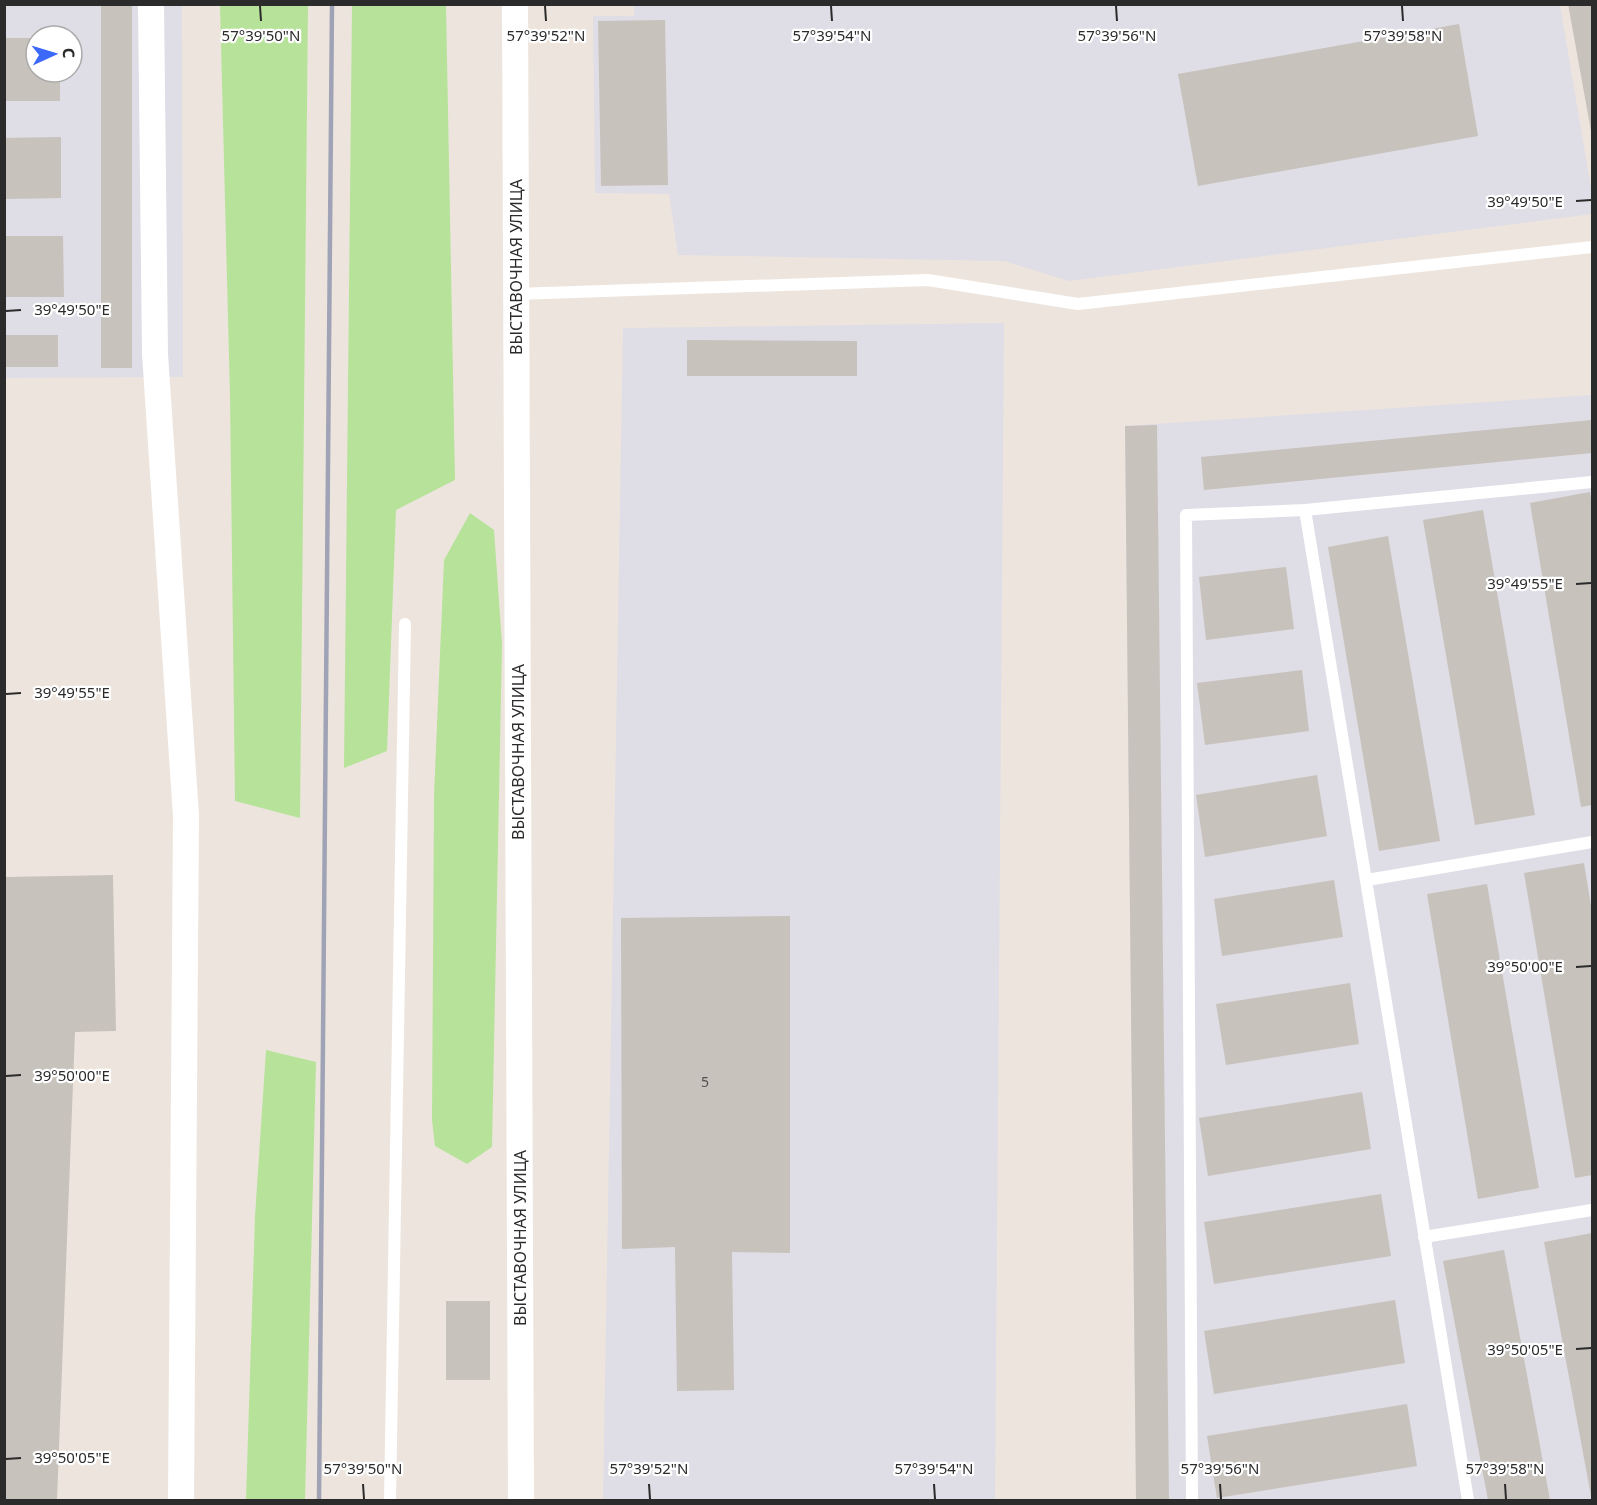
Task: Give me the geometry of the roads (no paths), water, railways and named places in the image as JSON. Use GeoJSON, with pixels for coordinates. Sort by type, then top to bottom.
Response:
{"type":"FeatureCollection","features":[{"type":"Feature","properties":{"kind":"street"},"geometry":{"type":"LineString","coordinates":[[152,4],[155,354],[186,816],[181,1500]]}},
{"type":"Feature","properties":{"kind":"street","name":"ВЫСТАВОЧНАЯ УЛИЦА"},"geometry":{"type":"LineString","coordinates":[[515,4],[521,1500]]}},
{"type":"Feature","properties":{"kind":"lane"},"geometry":{"type":"LineString","coordinates":[[516,294],[928,280],[1078,304],[1593,247]]}},
{"type":"Feature","properties":{"kind":"lane"},"geometry":{"type":"LineString","coordinates":[[1192,1500],[1186,515],[1305,510],[1593,482]]}},
{"type":"Feature","properties":{"kind":"lane"},"geometry":{"type":"LineString","coordinates":[[1305,510],[1468,1500]]}},
{"type":"Feature","properties":{"kind":"lane"},"geometry":{"type":"LineString","coordinates":[[390,1500],[405,624]]}},
{"type":"Feature","properties":{"kind":"lane"},"geometry":{"type":"LineString","coordinates":[[1367,880],[1593,842]]}},
{"type":"Feature","properties":{"kind":"lane"},"geometry":{"type":"LineString","coordinates":[[1424,1237],[1593,1210]]}},
{"type":"Feature","properties":{"kind":"railway"},"geometry":{"type":"LineString","coordinates":[[319,1500],[332,4]]}}]}
